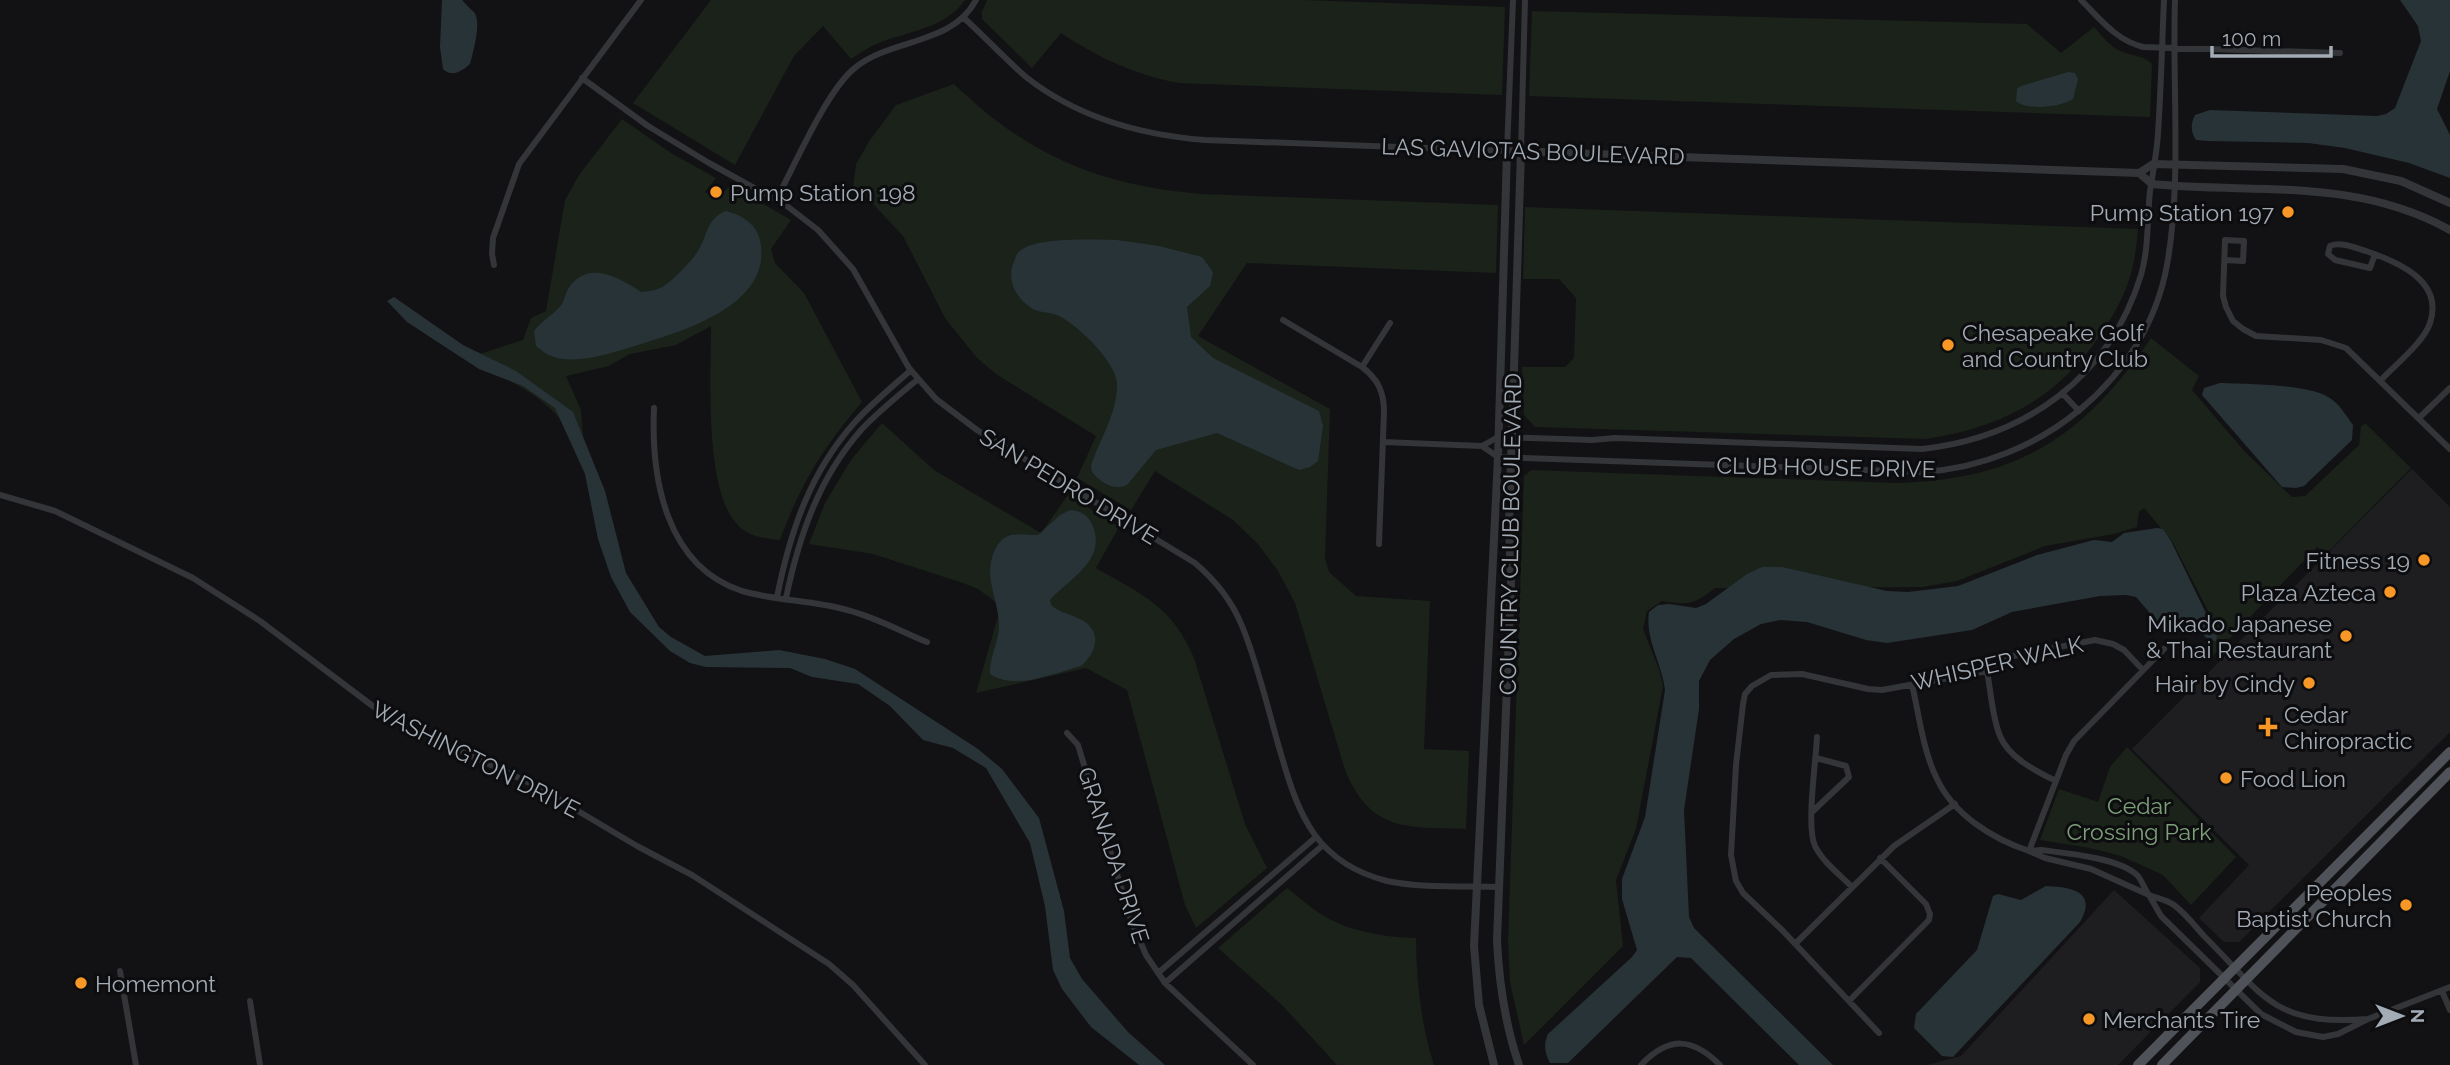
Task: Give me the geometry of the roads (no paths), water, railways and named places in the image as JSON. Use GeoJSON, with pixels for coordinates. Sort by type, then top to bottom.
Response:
{"type":"FeatureCollection","features":[{"type":"Feature","properties":{"kind":"main road"},"geometry":{"type":"LineString","coordinates":[[2138,1065],[2450,752]]}},
{"type":"Feature","properties":{"kind":"main road"},"geometry":{"type":"LineString","coordinates":[[2162,1065],[2450,772]]}},
{"type":"Feature","properties":{"kind":"street"},"geometry":{"type":"LineString","coordinates":[[494,265],[494,238],[519,164],[641,0]]}},
{"type":"Feature","properties":{"kind":"street"},"geometry":{"type":"LineString","coordinates":[[776,200],[827,105],[848,74],[880,53],[948,29],[964,18],[976,0]]}},
{"type":"Feature","properties":{"kind":"street","name":"COUNTRY CLUB BOULEVARD"},"geometry":{"type":"LineString","coordinates":[[1494,1065],[1484,1029],[1475,975],[1476,886],[1498,457],[1513,0]]}},
{"type":"Feature","properties":{"kind":"street","name":"COUNTRY CLUB BOULEVARD"},"geometry":{"type":"LineString","coordinates":[[1519,1065],[1504,1017],[1497,940],[1511,582],[1511,437],[1525,0]]}},
{"type":"Feature","properties":{"kind":"street"},"geometry":{"type":"LineString","coordinates":[[2081,0],[2124,41],[2143,47],[2340,53]]}},
{"type":"Feature","properties":{"kind":"street","name":"CLUB HOUSE DRIVE"},"geometry":{"type":"LineString","coordinates":[[1498,437],[1592,440],[1615,438],[1924,449],[1969,441],[2012,426],[2062,393],[2097,359],[2111,340],[2136,289],[2147,243],[2153,164],[2158,136],[2165,0]]}},
{"type":"Feature","properties":{"kind":"street","name":"CLUB HOUSE DRIVE"},"geometry":{"type":"LineString","coordinates":[[1498,457],[1890,472],[1939,471],[1979,463],[2017,450],[2041,438],[2079,411],[2112,377],[2146,327],[2158,297],[2167,265],[2173,186],[2175,0]]}},
{"type":"Feature","properties":{"kind":"street","name":"LAS GAVIOTAS BOULEVARD"},"geometry":{"type":"LineString","coordinates":[[964,18],[1012,64],[1045,90],[1107,122],[1167,137],[2139,173]]}},
{"type":"Feature","properties":{"kind":"street","name":"SAN PEDRO DRIVE"},"geometry":{"type":"LineString","coordinates":[[582,78],[680,146],[776,200],[811,224],[846,260],[864,287],[893,343],[918,379],[936,399],[968,425],[1161,541],[1195,563],[1216,584],[1243,628],[1301,815],[1323,845],[1350,866],[1389,881],[1499,887]]}},
{"type":"Feature","properties":{"kind":"street"},"geometry":{"type":"LineString","coordinates":[[2450,203],[2401,181],[2343,169],[2153,164],[2139,173],[2152,184],[2328,192],[2358,196],[2406,208],[2450,230]]}},
{"type":"Feature","properties":{"kind":"street"},"geometry":{"type":"LineString","coordinates":[[2225,260],[2244,261],[2244,241],[2225,240],[2223,296],[2225,307],[2233,321],[2256,336],[2321,340],[2336,344],[2355,355],[2450,449]]}},
{"type":"Feature","properties":{"kind":"street"},"geometry":{"type":"LineString","coordinates":[[2375,254],[2370,268],[2335,260],[2328,254],[2334,243],[2375,254],[2400,264],[2423,281],[2432,305],[2431,322],[2424,335],[2381,380]]}},
{"type":"Feature","properties":{"kind":"street"},"geometry":{"type":"LineString","coordinates":[[1283,320],[1362,367],[1371,374],[1382,391],[1379,544]]}},
{"type":"Feature","properties":{"kind":"street"},"geometry":{"type":"LineString","coordinates":[[1362,367],[1390,323]]}},
{"type":"Feature","properties":{"kind":"street"},"geometry":{"type":"LineString","coordinates":[[777,597],[790,537],[816,477],[854,423],[911,370]]}},
{"type":"Feature","properties":{"kind":"street"},"geometry":{"type":"LineString","coordinates":[[786,598],[805,526],[837,462],[875,416],[918,379]]}},
{"type":"Feature","properties":{"kind":"street"},"geometry":{"type":"LineString","coordinates":[[2419,418],[2450,388]]}},
{"type":"Feature","properties":{"kind":"street"},"geometry":{"type":"LineString","coordinates":[[2062,393],[2079,411]]}},
{"type":"Feature","properties":{"kind":"street"},"geometry":{"type":"LineString","coordinates":[[654,408],[654,450],[667,514],[679,541],[693,560],[719,580],[740,590],[849,610],[927,642]]}},
{"type":"Feature","properties":{"kind":"street"},"geometry":{"type":"LineString","coordinates":[[1383,442],[1482,446],[1498,437]]}},
{"type":"Feature","properties":{"kind":"street"},"geometry":{"type":"LineString","coordinates":[[1482,446],[1498,457]]}},
{"type":"Feature","properties":{"kind":"street","name":"WASHINGTON DRIVE"},"geometry":{"type":"LineString","coordinates":[[0,495],[55,511],[200,582],[260,621],[386,716],[536,786],[692,876],[829,964],[863,996],[925,1065]]}},
{"type":"Feature","properties":{"kind":"street","name":"WHISPER WALK"},"geometry":{"type":"LineString","coordinates":[[1879,1033],[1743,893],[1732,869],[1736,765],[1745,694],[1760,679],[1771,675],[1816,675],[1875,690],[1987,671],[2013,656],[2095,640],[2124,650],[2143,669]]}},
{"type":"Feature","properties":{"kind":"street"},"geometry":{"type":"LineString","coordinates":[[2029,851],[2074,741],[2164,649]]}},
{"type":"Feature","properties":{"kind":"street"},"geometry":{"type":"LineString","coordinates":[[1987,671],[2000,736],[2016,756],[2034,770],[2056,781]]}},
{"type":"Feature","properties":{"kind":"street"},"geometry":{"type":"LineString","coordinates":[[1912,684],[1929,759],[1937,780],[1955,804],[1973,821],[1997,838],[2045,858],[2091,869],[2173,904],[2265,998],[2294,1015],[2338,1021],[2368,1019]]}},
{"type":"Feature","properties":{"kind":"street","name":"GRANADA DRIVE"},"geometry":{"type":"LineString","coordinates":[[1067,733],[1078,745],[1130,920],[1140,944],[1165,983],[1253,1065]]}},
{"type":"Feature","properties":{"kind":"street"},"geometry":{"type":"LineString","coordinates":[[1817,737],[1812,837],[1817,850],[1851,887]]}},
{"type":"Feature","properties":{"kind":"street"},"geometry":{"type":"LineString","coordinates":[[1812,811],[1849,777],[1846,766],[1816,758]]}},
{"type":"Feature","properties":{"kind":"street"},"geometry":{"type":"LineString","coordinates":[[1795,944],[1880,858],[1906,836],[1955,804]]}},
{"type":"Feature","properties":{"kind":"street"},"geometry":{"type":"LineString","coordinates":[[1157,973],[1316,838]]}},
{"type":"Feature","properties":{"kind":"street"},"geometry":{"type":"LineString","coordinates":[[1165,983],[1323,845]]}},
{"type":"Feature","properties":{"kind":"street"},"geometry":{"type":"LineString","coordinates":[[2029,851],[2081,855],[2108,862],[2137,875],[2161,916],[2261,1014],[2274,1023],[2309,1035],[2323,1037],[2339,1034],[2368,1019],[2450,987]]}},
{"type":"Feature","properties":{"kind":"street"},"geometry":{"type":"LineString","coordinates":[[1849,1001],[1929,920],[1926,904],[1880,858]]}},
{"type":"Feature","properties":{"kind":"street"},"geometry":{"type":"LineString","coordinates":[[120,971],[136,1065]]}},
{"type":"Feature","properties":{"kind":"street"},"geometry":{"type":"LineString","coordinates":[[2442,990],[2450,1010]]}},
{"type":"Feature","properties":{"kind":"street"},"geometry":{"type":"LineString","coordinates":[[250,1001],[260,1065]]}},
{"type":"Feature","properties":{"kind":"street"},"geometry":{"type":"LineString","coordinates":[[1641,1065],[1660,1048],[1682,1044],[1704,1051],[1720,1065]]}},
{"type":"Feature","properties":{"kind":"place","name":"Pump Station 198"},"geometry":{"type":"Point","coordinates":[716,192]}},
{"type":"Feature","properties":{"kind":"place","name":"Pump Station 197"},"geometry":{"type":"Point","coordinates":[2288,212]}},
{"type":"Feature","properties":{"kind":"place","name":"Chesapeake Golf and Country Club"},"geometry":{"type":"Point","coordinates":[1948,345]}},
{"type":"Feature","properties":{"kind":"place","name":"Fitness 19"},"geometry":{"type":"Point","coordinates":[2424,560]}},
{"type":"Feature","properties":{"kind":"place","name":"Plaza Azteca"},"geometry":{"type":"Point","coordinates":[2390,592]}},
{"type":"Feature","properties":{"kind":"place","name":"Mikado Japanese & Thai Restaurant"},"geometry":{"type":"Point","coordinates":[2346,636]}},
{"type":"Feature","properties":{"kind":"place","name":"Hair by Cindy"},"geometry":{"type":"Point","coordinates":[2309,683]}},
{"type":"Feature","properties":{"kind":"place","name":"Cedar Chiropractic"},"geometry":{"type":"Point","coordinates":[2268,727]}},
{"type":"Feature","properties":{"kind":"place","name":"Food Lion"},"geometry":{"type":"Point","coordinates":[2226,778]}},
{"type":"Feature","properties":{"kind":"place","name":"Peoples Baptist Church"},"geometry":{"type":"Point","coordinates":[2406,905]}},
{"type":"Feature","properties":{"kind":"place","name":"Homemont"},"geometry":{"type":"Point","coordinates":[81,983]}},
{"type":"Feature","properties":{"kind":"place","name":"Merchants Tire"},"geometry":{"type":"Point","coordinates":[2089,1019]}},
{"type":"Feature","properties":{"kind":"park label","name":"Cedar Crossing Park"},"geometry":{"type":"Point","coordinates":[2139,818]}}]}
